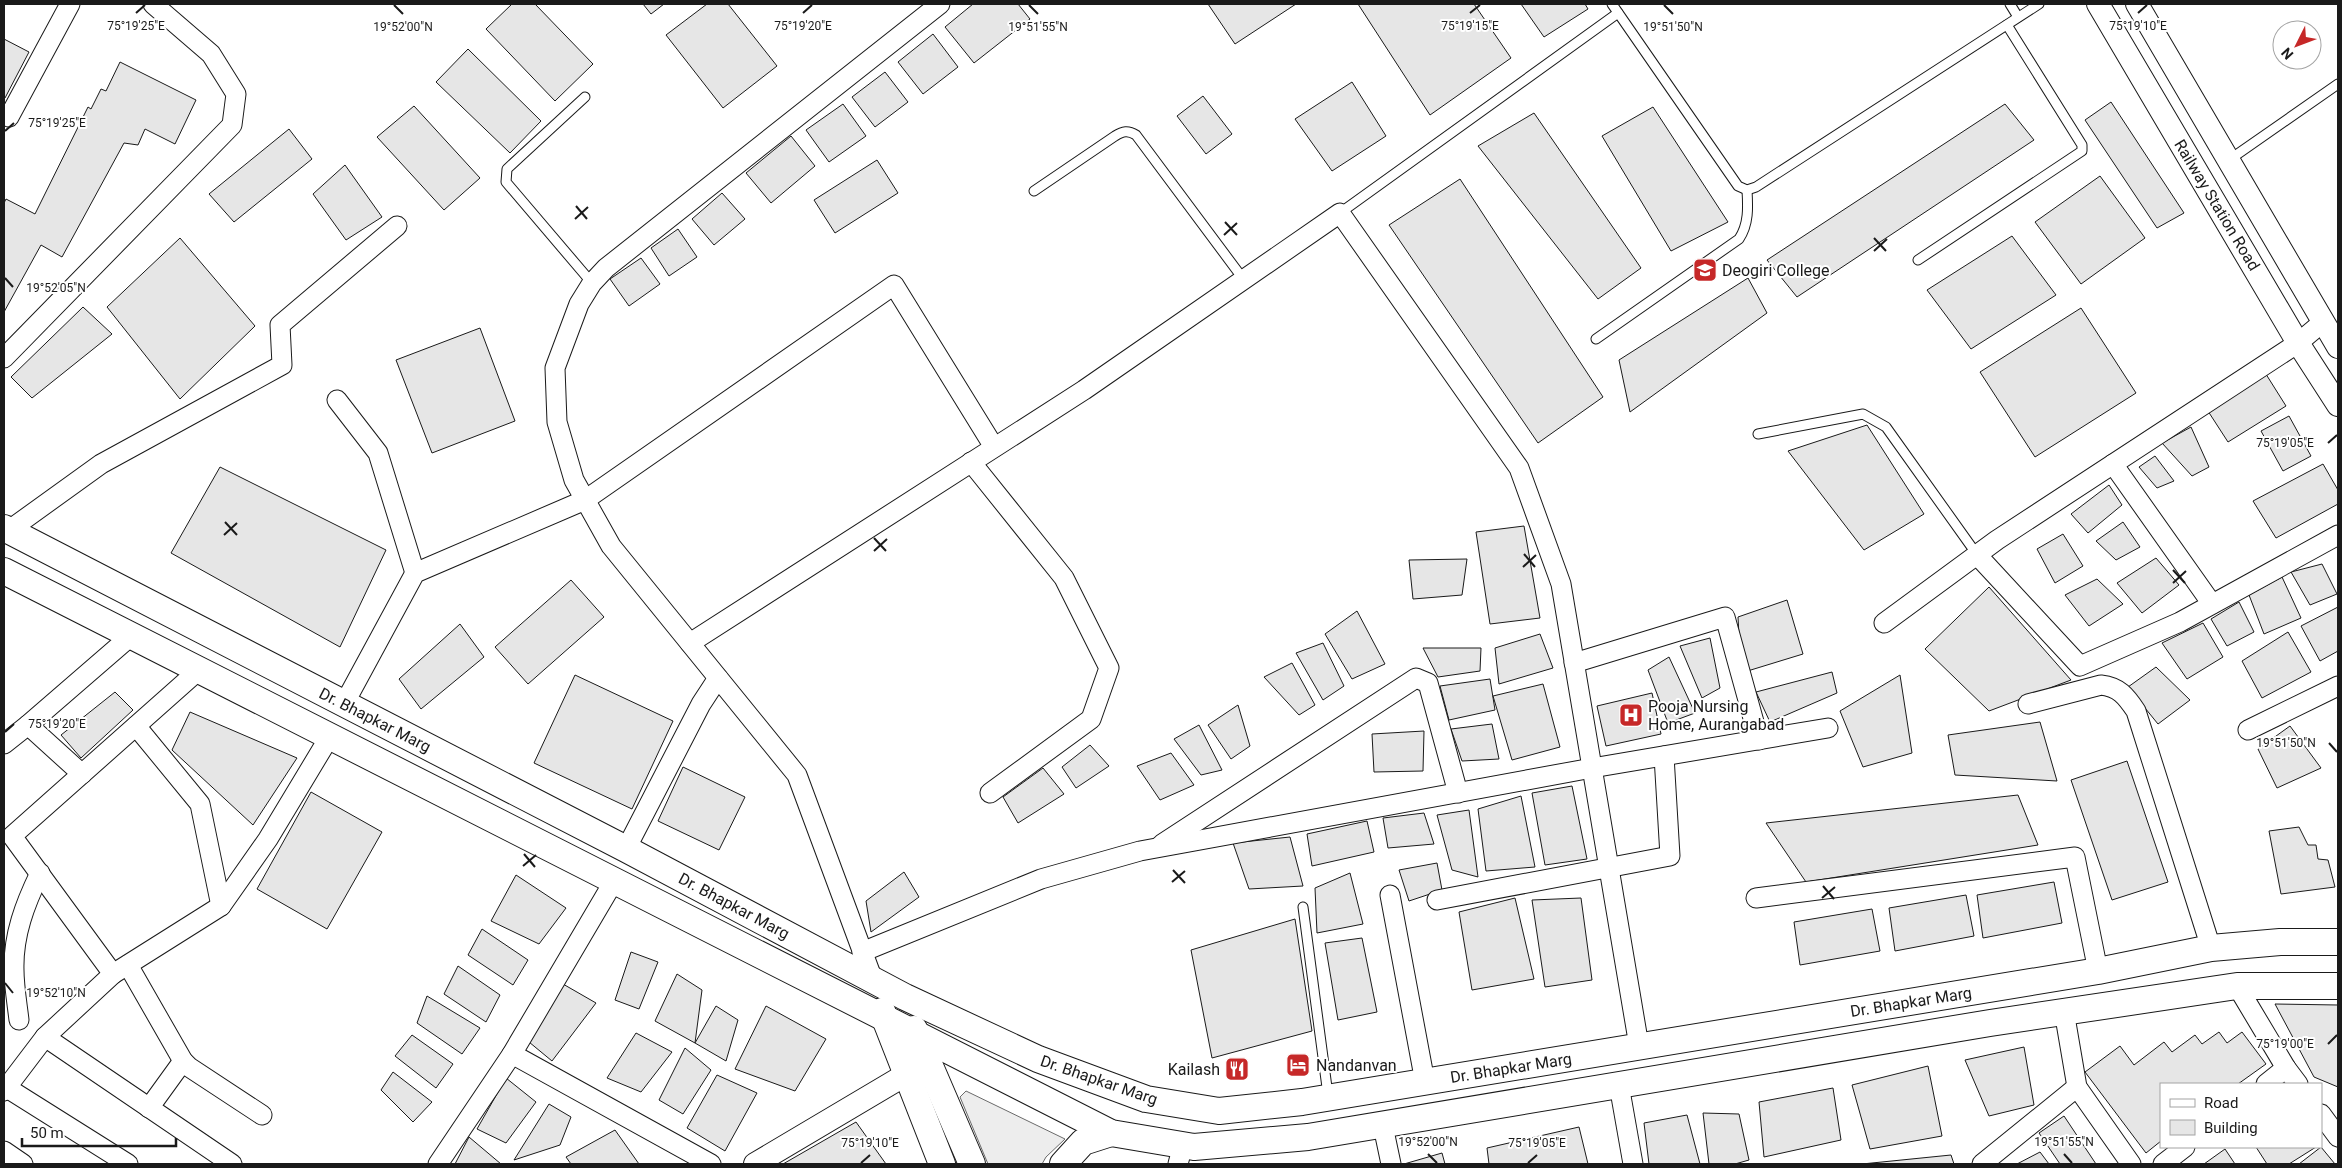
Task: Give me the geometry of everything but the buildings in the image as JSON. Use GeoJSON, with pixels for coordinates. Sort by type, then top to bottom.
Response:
{"type":"FeatureCollection","features":[{"type":"Feature","properties":{"kind":"main road","name":"Dr. Bhapkar Marg"},"geometry":{"type":"LineString","coordinates":[[6,530],[626,849],[905,997],[1038,1059],[1146,1100],[1219,1111],[1329,1098],[2098,971],[2211,948],[2280,942],[2338,942]]}},
{"type":"Feature","properties":{"kind":"main road","name":"Dr. Bhapkar Marg"},"geometry":{"type":"LineString","coordinates":[[4,571],[1111,1133],[1181,1155],[1194,1147],[1308,1137],[1383,1126],[2064,1011],[2237,986],[2338,986]]}},
{"type":"Feature","properties":{"kind":"main road"},"geometry":{"type":"LineString","coordinates":[[873,980],[884,1017],[918,1066],[972,1164]]}},
{"type":"Feature","properties":{"kind":"main road"},"geometry":{"type":"LineString","coordinates":[[905,997],[915,1034],[918,1066],[938,1162]]}},
{"type":"Feature","properties":{"kind":"main road"},"geometry":{"type":"LineString","coordinates":[[1508,1068],[1514,1103]]}},
{"type":"Feature","properties":{"kind":"main road"},"geometry":{"type":"LineString","coordinates":[[1063,1164],[1083,1142],[1111,1133]]}},
{"type":"Feature","properties":{"kind":"street"},"geometry":{"type":"LineString","coordinates":[[4,114],[9,117],[70,4]]}},
{"type":"Feature","properties":{"kind":"street"},"geometry":{"type":"LineString","coordinates":[[4,358],[232,125],[236,94],[211,54],[153,4]]}},
{"type":"Feature","properties":{"kind":"street"},"geometry":{"type":"LineString","coordinates":[[873,980],[797,775],[611,546],[574,480],[557,422],[555,368],[579,304],[592,283],[606,268],[940,4]]}},
{"type":"Feature","properties":{"kind":"street","name":"Railway Station Road"},"geometry":{"type":"LineString","coordinates":[[2098,4],[2298,343],[2338,405]]}},
{"type":"Feature","properties":{"kind":"street","name":"Railway Station Road"},"geometry":{"type":"LineString","coordinates":[[2137,4],[2338,347]]}},
{"type":"Feature","properties":{"kind":"street"},"geometry":{"type":"LineString","coordinates":[[690,643],[1084,390],[1340,213],[1519,468],[1561,584],[1639,1046]]}},
{"type":"Feature","properties":{"kind":"street"},"geometry":{"type":"LineString","coordinates":[[6,530],[101,464],[282,365],[280,325],[397,226]]}},
{"type":"Feature","properties":{"kind":"street"},"geometry":{"type":"LineString","coordinates":[[344,704],[416,573],[585,500],[894,285],[994,447]]}},
{"type":"Feature","properties":{"kind":"street"},"geometry":{"type":"LineString","coordinates":[[1884,623],[1978,556],[1997,540],[2298,343],[2323,322]]}},
{"type":"Feature","properties":{"kind":"street"},"geometry":{"type":"LineString","coordinates":[[337,400],[378,453],[416,573]]}},
{"type":"Feature","properties":{"kind":"street"},"geometry":{"type":"LineString","coordinates":[[971,462],[1064,578],[1108,668],[1091,719],[990,793]]}},
{"type":"Feature","properties":{"kind":"street"},"geometry":{"type":"LineString","coordinates":[[2113,464],[2212,604]]}},
{"type":"Feature","properties":{"kind":"street"},"geometry":{"type":"LineString","coordinates":[[1978,556],[2080,666],[2180,622],[2338,535]]}},
{"type":"Feature","properties":{"kind":"street"},"geometry":{"type":"LineString","coordinates":[[1574,663],[1725,617],[1759,740]]}},
{"type":"Feature","properties":{"kind":"street"},"geometry":{"type":"LineString","coordinates":[[4,744],[132,635]]}},
{"type":"Feature","properties":{"kind":"street"},"geometry":{"type":"LineString","coordinates":[[200,670],[12,836],[40,873],[120,969],[189,1067],[262,1116]]}},
{"type":"Feature","properties":{"kind":"street"},"geometry":{"type":"LineString","coordinates":[[626,849],[701,704],[718,678]]}},
{"type":"Feature","properties":{"kind":"street"},"geometry":{"type":"LineString","coordinates":[[1154,849],[1416,678],[1425,680],[1428,683],[1458,793]]}},
{"type":"Feature","properties":{"kind":"street"},"geometry":{"type":"LineString","coordinates":[[2028,704],[2101,685],[2112,686],[2126,696],[2136,711],[2211,948]]}},
{"type":"Feature","properties":{"kind":"street"},"geometry":{"type":"LineString","coordinates":[[2248,730],[2338,686]]}},
{"type":"Feature","properties":{"kind":"street"},"geometry":{"type":"LineString","coordinates":[[28,724],[82,774]]}},
{"type":"Feature","properties":{"kind":"street"},"geometry":{"type":"LineString","coordinates":[[136,726],[200,804],[221,906]]}},
{"type":"Feature","properties":{"kind":"street"},"geometry":{"type":"LineString","coordinates":[[862,952],[1041,879],[1154,849],[1592,768],[1828,728]]}},
{"type":"Feature","properties":{"kind":"street"},"geometry":{"type":"LineString","coordinates":[[128,1164],[5,1088],[45,1037],[120,969],[221,906],[268,839],[330,736]]}},
{"type":"Feature","properties":{"kind":"street"},"geometry":{"type":"LineString","coordinates":[[1437,900],[1670,856],[1664,756]]}},
{"type":"Feature","properties":{"kind":"street"},"geometry":{"type":"LineString","coordinates":[[1756,898],[2075,857],[2098,971]]}},
{"type":"Feature","properties":{"kind":"street"},"geometry":{"type":"LineString","coordinates":[[19,1020],[14,970],[16,939],[24,906],[40,873]]}},
{"type":"Feature","properties":{"kind":"street"},"geometry":{"type":"LineString","coordinates":[[438,1164],[512,1054],[614,881]]}},
{"type":"Feature","properties":{"kind":"street"},"geometry":{"type":"LineString","coordinates":[[1390,895],[1425,1082]]}},
{"type":"Feature","properties":{"kind":"street"},"geometry":{"type":"LineString","coordinates":[[2237,986],[2286,1068],[2297,1083]]}},
{"type":"Feature","properties":{"kind":"street"},"geometry":{"type":"LineString","coordinates":[[2064,1011],[2077,1087],[2131,1164]]}},
{"type":"Feature","properties":{"kind":"street"},"geometry":{"type":"LineString","coordinates":[[45,1037],[232,1164]]}},
{"type":"Feature","properties":{"kind":"street"},"geometry":{"type":"LineString","coordinates":[[512,1054],[711,1164]]}},
{"type":"Feature","properties":{"kind":"street"},"geometry":{"type":"LineString","coordinates":[[149,1108],[183,1060]]}},
{"type":"Feature","properties":{"kind":"street"},"geometry":{"type":"LineString","coordinates":[[755,1164],[918,1066]]}},
{"type":"Feature","properties":{"kind":"street"},"geometry":{"type":"LineString","coordinates":[[2267,1083],[2286,1068]]}},
{"type":"Feature","properties":{"kind":"street"},"geometry":{"type":"LineString","coordinates":[[1619,1085],[1633,1164]]}},
{"type":"Feature","properties":{"kind":"street"},"geometry":{"type":"LineString","coordinates":[[1982,1164],[2077,1087]]}},
{"type":"Feature","properties":{"kind":"street"},"geometry":{"type":"LineString","coordinates":[[2322,1115],[2338,1137]]}},
{"type":"Feature","properties":{"kind":"street"},"geometry":{"type":"LineString","coordinates":[[1383,1126],[1392,1164]]}},
{"type":"Feature","properties":{"kind":"street"},"geometry":{"type":"LineString","coordinates":[[2162,1164],[2184,1148]]}},
{"type":"Feature","properties":{"kind":"street"},"geometry":{"type":"LineString","coordinates":[[4,1151],[23,1164]]}},
{"type":"Feature","properties":{"kind":"lane"},"geometry":{"type":"LineString","coordinates":[[1612,4],[1738,186],[1747,190],[1756,187],[2039,4]]}},
{"type":"Feature","properties":{"kind":"lane"},"geometry":{"type":"LineString","coordinates":[[2010,4],[2018,17]]}},
{"type":"Feature","properties":{"kind":"lane"},"geometry":{"type":"LineString","coordinates":[[1340,213],[1618,14]]}},
{"type":"Feature","properties":{"kind":"lane"},"geometry":{"type":"LineString","coordinates":[[1918,260],[2082,151],[2082,145],[2007,25]]}},
{"type":"Feature","properties":{"kind":"lane"},"geometry":{"type":"LineString","coordinates":[[2229,160],[2338,84]]}},
{"type":"Feature","properties":{"kind":"lane"},"geometry":{"type":"LineString","coordinates":[[585,97],[507,169],[506,182],[592,283]]}},
{"type":"Feature","properties":{"kind":"lane"},"geometry":{"type":"LineString","coordinates":[[1034,191],[1123,131],[1131,132],[1136,135],[1244,281]]}},
{"type":"Feature","properties":{"kind":"lane"},"geometry":{"type":"LineString","coordinates":[[1596,339],[1739,239],[1744,231],[1746,221],[1747,190]]}},
{"type":"Feature","properties":{"kind":"lane"},"geometry":{"type":"LineString","coordinates":[[1758,434],[1863,414],[1869,416],[1886,427],[1978,556]]}},
{"type":"Feature","properties":{"kind":"lane"},"geometry":{"type":"LineString","coordinates":[[1303,907],[1329,1098]]}},
{"type":"Feature","properties":{"kind":"shaded area"},"geometry":{"type":"Polygon","coordinates":[[[966,1091],[1065,1139],[1046,1157],[1042,1164],[988,1164],[960,1097],[966,1091]]]}},
{"type":"Feature","properties":{"kind":"place","name":"Deogiri College"},"geometry":{"type":"Point","coordinates":[1705,270]}},
{"type":"Feature","properties":{"kind":"place","name":"Pooja Nursing Home, Aurangabad"},"geometry":{"type":"Point","coordinates":[1631,715]}},
{"type":"Feature","properties":{"kind":"place","name":"Nandanvan"},"geometry":{"type":"Point","coordinates":[1298,1065]}},
{"type":"Feature","properties":{"kind":"place","name":"Kailash"},"geometry":{"type":"Point","coordinates":[1237,1069]}}]}
